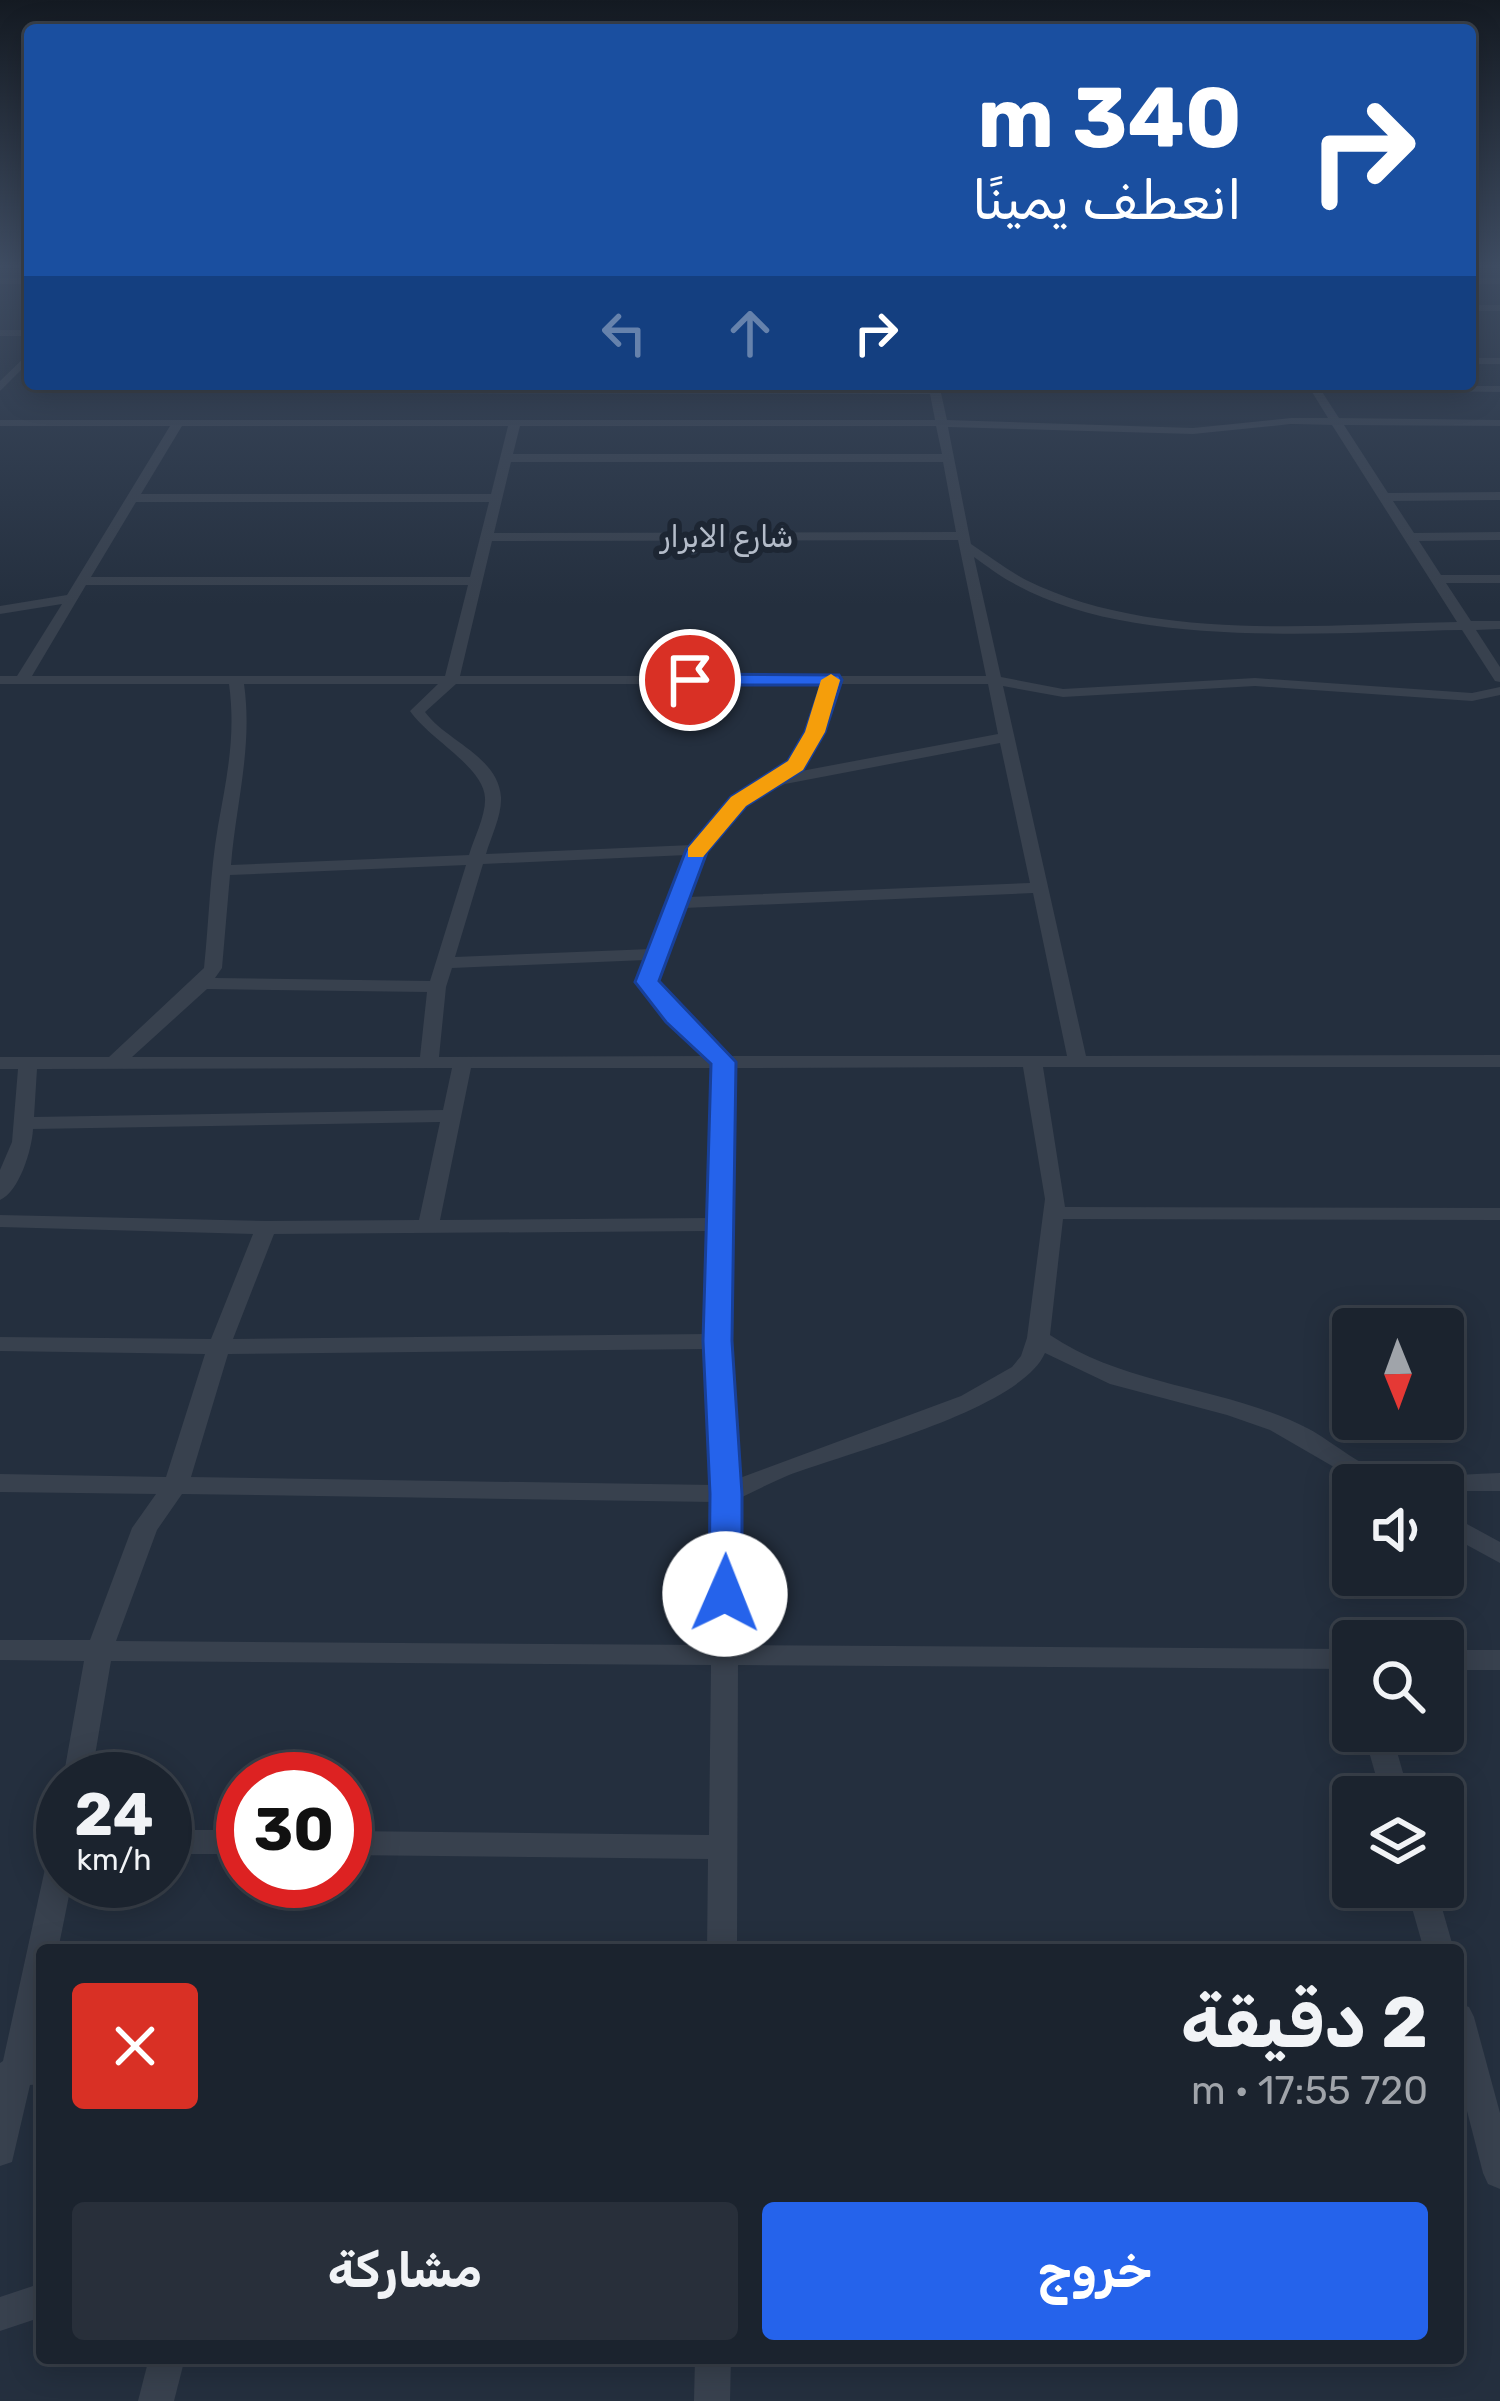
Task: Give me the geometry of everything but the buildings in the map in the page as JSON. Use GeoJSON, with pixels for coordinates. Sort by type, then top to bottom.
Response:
{"type":"FeatureCollection","features":[{"type":"Feature","properties":{"kind":"street"},"geometry":{"type":"LineString","coordinates":[[224,423],[246,390]]}},
{"type":"Feature","properties":{"kind":"street"},"geometry":{"type":"LineString","coordinates":[[452,423],[463,390]]}},
{"type":"Feature","properties":{"kind":"street"},"geometry":{"type":"LineString","coordinates":[[687,423],[688,390]]}},
{"type":"Feature","properties":{"kind":"street"},"geometry":{"type":"LineString","coordinates":[[935,390],[1078,1061]]}},
{"type":"Feature","properties":{"kind":"street"},"geometry":{"type":"LineString","coordinates":[[1316,390],[1500,678]]}},
{"type":"Feature","properties":{"kind":"street"},"geometry":{"type":"LineString","coordinates":[[1420,423],[1428,412],[1428,390]]}},
{"type":"Feature","properties":{"kind":"street"},"geometry":{"type":"LineString","coordinates":[[0,423],[940,423],[1193,431],[1259,423],[1500,423]]}},
{"type":"Feature","properties":{"kind":"street"},"geometry":{"type":"LineString","coordinates":[[22,680],[178,423]]}},
{"type":"Feature","properties":{"kind":"street"},"geometry":{"type":"LineString","coordinates":[[429,1062],[437,987],[494,801],[492,781],[483,767],[433,730],[417,711],[452,681],[515,423]]}},
{"type":"Feature","properties":{"kind":"street"},"geometry":{"type":"LineString","coordinates":[[506,458],[950,458]]}},
{"type":"Feature","properties":{"kind":"street"},"geometry":{"type":"LineString","coordinates":[[1385,497],[1500,496]]}},
{"type":"Feature","properties":{"kind":"street"},"geometry":{"type":"LineString","coordinates":[[134,498],[496,498]]}},
{"type":"Feature","properties":{"kind":"street"},"geometry":{"type":"LineString","coordinates":[[1411,537],[1500,536]]}},
{"type":"Feature","properties":{"kind":"street","name":"شارع الابرار"},"geometry":{"type":"LineString","coordinates":[[488,537],[966,541]]}},
{"type":"Feature","properties":{"kind":"street"},"geometry":{"type":"LineString","coordinates":[[966,541],[1047,595],[1130,616],[1277,630],[1500,625]]}},
{"type":"Feature","properties":{"kind":"street"},"geometry":{"type":"LineString","coordinates":[[1437,579],[1500,579]]}},
{"type":"Feature","properties":{"kind":"street"},"geometry":{"type":"LineString","coordinates":[[81,581],[476,581]]}},
{"type":"Feature","properties":{"kind":"street"},"geometry":{"type":"LineString","coordinates":[[0,610],[71,598]]}},
{"type":"Feature","properties":{"kind":"street"},"geometry":{"type":"LineString","coordinates":[[0,680],[995,680],[1063,693],[1255,682],[1472,697],[1500,691]]}},
{"type":"Feature","properties":{"kind":"street"},"geometry":{"type":"LineString","coordinates":[[114,1063],[213,968],[226,828],[238,775],[236,680]]}},
{"type":"Feature","properties":{"kind":"street"},"geometry":{"type":"LineString","coordinates":[[780,779],[808,748],[832,680]]}},
{"type":"Feature","properties":{"kind":"street"},"geometry":{"type":"LineString","coordinates":[[722,1944],[726,1494],[718,1341],[724,1062],[675,1017],[647,982],[697,850],[738,801],[780,779],[1007,736]]}},
{"type":"Feature","properties":{"kind":"street"},"geometry":{"type":"LineString","coordinates":[[224,870],[697,850]]}},
{"type":"Feature","properties":{"kind":"street"},"geometry":{"type":"LineString","coordinates":[[674,903],[1040,888]]}},
{"type":"Feature","properties":{"kind":"street"},"geometry":{"type":"LineString","coordinates":[[444,963],[657,954]]}},
{"type":"Feature","properties":{"kind":"street"},"geometry":{"type":"LineString","coordinates":[[202,983],[437,987]]}},
{"type":"Feature","properties":{"kind":"street"},"geometry":{"type":"LineString","coordinates":[[0,1063],[1500,1061]]}},
{"type":"Feature","properties":{"kind":"street"},"geometry":{"type":"LineString","coordinates":[[428,1227],[463,1062]]}},
{"type":"Feature","properties":{"kind":"street"},"geometry":{"type":"LineString","coordinates":[[0,1483],[726,1494],[779,1470],[969,1402],[1020,1372],[1032,1358],[1038,1338],[1054,1213],[1032,1062]]}},
{"type":"Feature","properties":{"kind":"street"},"geometry":{"type":"LineString","coordinates":[[0,1194],[26,1123],[28,1063]]}},
{"type":"Feature","properties":{"kind":"street"},"geometry":{"type":"LineString","coordinates":[[26,1123],[452,1116]]}},
{"type":"Feature","properties":{"kind":"street"},"geometry":{"type":"LineString","coordinates":[[1054,1213],[1500,1214]]}},
{"type":"Feature","properties":{"kind":"street"},"geometry":{"type":"LineString","coordinates":[[0,1221],[266,1228],[720,1224]]}},
{"type":"Feature","properties":{"kind":"street"},"geometry":{"type":"LineString","coordinates":[[82,1752],[99,1651],[145,1528],[176,1485],[219,1347],[266,1228]]}},
{"type":"Feature","properties":{"kind":"street"},"geometry":{"type":"LineString","coordinates":[[1038,1338],[1057,1353],[1106,1376],[1261,1417],[1349,1464]]}},
{"type":"Feature","properties":{"kind":"street"},"geometry":{"type":"LineString","coordinates":[[0,1344],[219,1347],[718,1341]]}},
{"type":"Feature","properties":{"kind":"street"},"geometry":{"type":"LineString","coordinates":[[1464,1483],[1500,1482]]}},
{"type":"Feature","properties":{"kind":"street"},"geometry":{"type":"LineString","coordinates":[[1464,1533],[1500,1554]]}},
{"type":"Feature","properties":{"kind":"street"},"geometry":{"type":"LineString","coordinates":[[0,1650],[1332,1659]]}},
{"type":"Feature","properties":{"kind":"street"},"geometry":{"type":"LineString","coordinates":[[1464,1660],[1500,1660]]}},
{"type":"Feature","properties":{"kind":"street"},"geometry":{"type":"LineString","coordinates":[[372,1843],[722,1846]]}},
{"type":"Feature","properties":{"kind":"street"},"geometry":{"type":"LineString","coordinates":[[45,1944],[52,1908]]}},
{"type":"Feature","properties":{"kind":"street"},"geometry":{"type":"LineString","coordinates":[[1427,1908],[1437,1944]]}},
{"type":"Feature","properties":{"kind":"street"},"geometry":{"type":"LineString","coordinates":[[0,2151],[36,1987]]}},
{"type":"Feature","properties":{"kind":"street"},"geometry":{"type":"LineString","coordinates":[[1464,2042],[1500,2173]]}},
{"type":"Feature","properties":{"kind":"street"},"geometry":{"type":"LineString","coordinates":[[0,2314],[36,2302]]}},
{"type":"Feature","properties":{"kind":"street"},"geometry":{"type":"LineString","coordinates":[[156,2401],[165,2364]]}},
{"type":"Feature","properties":{"kind":"street"},"geometry":{"type":"LineString","coordinates":[[712,2364],[712,2401]]}},
{"type":"Feature","properties":{"kind":"slow traffic"},"geometry":{"type":"LineString","coordinates":[[696,852],[738,801],[796,765],[815,732],[831,680]]}},
{"type":"Feature","properties":{"kind":"route"},"geometry":{"type":"LineString","coordinates":[[690,680],[832,680],[815,732],[796,765],[738,801],[697,850],[647,982],[675,1017],[724,1062],[718,1341],[726,1494],[725,1594]]}}]}
